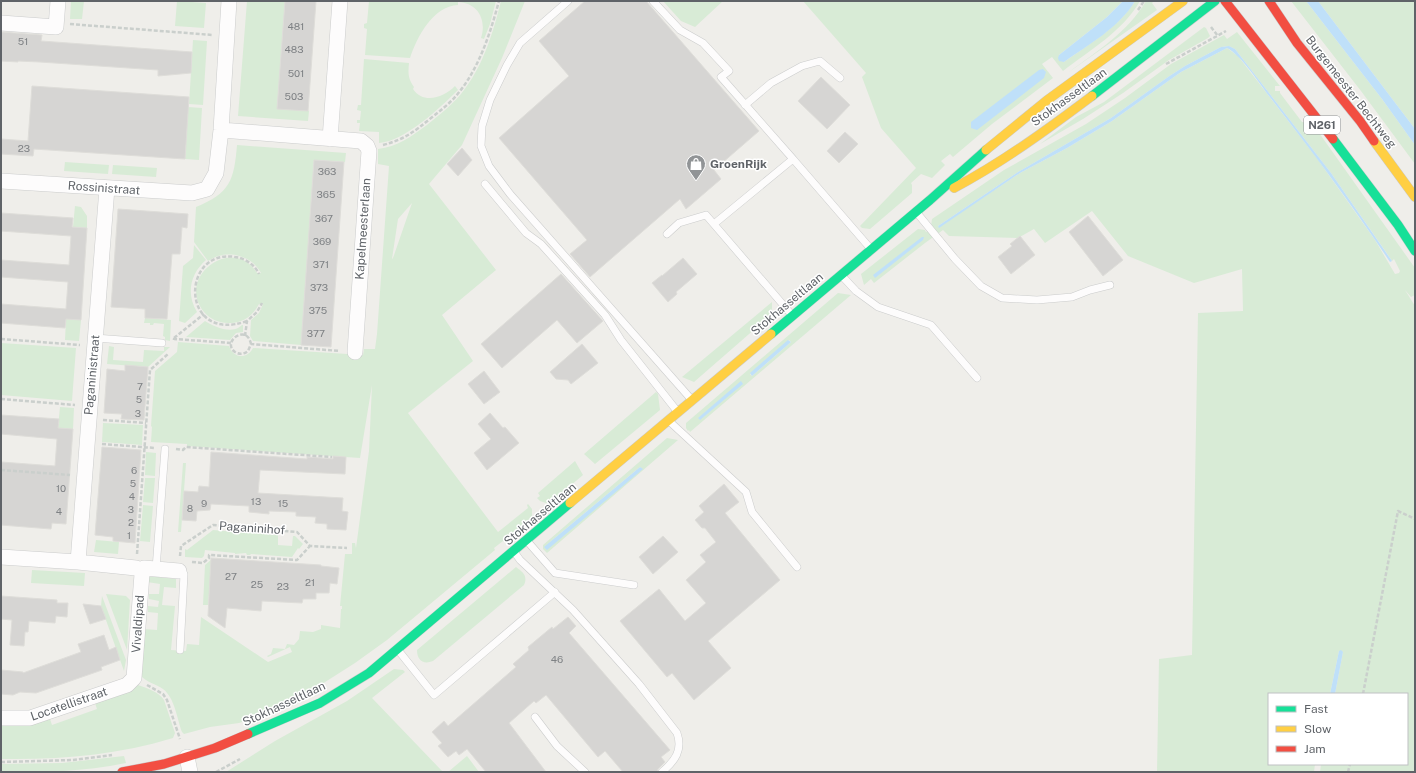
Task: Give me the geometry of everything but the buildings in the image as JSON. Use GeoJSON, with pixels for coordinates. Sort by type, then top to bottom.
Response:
{"type":"FeatureCollection","features":[{"type":"Feature","properties":{"kind":"street"},"geometry":{"type":"LineString","coordinates":[[1,23],[56,27],[58,1]]}},
{"type":"Feature","properties":{"kind":"street"},"geometry":{"type":"LineString","coordinates":[[229,1],[221,130],[361,141],[367,147]]}},
{"type":"Feature","properties":{"kind":"street"},"geometry":{"type":"LineString","coordinates":[[330,139],[340,1]]}},
{"type":"Feature","properties":{"kind":"street","name":"Stokhasseltlaan"},"geometry":{"type":"LineString","coordinates":[[122,772],[164,764],[189,765],[215,748],[320,703],[369,673],[930,200],[971,162],[1046,101],[1183,1]]}},
{"type":"Feature","properties":{"kind":"street","name":"Stokhasseltlaan"},"geometry":{"type":"LineString","coordinates":[[930,200],[975,177],[1042,132],[1080,105],[1215,1]]}},
{"type":"Feature","properties":{"kind":"street","name":"N261"},"geometry":{"type":"LineString","coordinates":[[1225,1],[1348,156],[1415,251]]}},
{"type":"Feature","properties":{"kind":"street","name":"Burgemeester Bechtweg"},"geometry":{"type":"LineString","coordinates":[[1269,1],[1297,43],[1360,121],[1415,197]]}},
{"type":"Feature","properties":{"kind":"street","name":"Rossinistraat"},"geometry":{"type":"LineString","coordinates":[[1,181],[192,193],[206,189],[216,173],[221,130]]}},
{"type":"Feature","properties":{"kind":"street","name":"Kapelmeesterlaan"},"geometry":{"type":"LineString","coordinates":[[355,352],[369,151],[367,147]]}},
{"type":"Feature","properties":{"kind":"street","name":"Paganinistraat"},"geometry":{"type":"LineString","coordinates":[[78,562],[107,188]]}},
{"type":"Feature","properties":{"kind":"street"},"geometry":{"type":"LineString","coordinates":[[1,557],[78,562],[138,569],[156,569],[180,566]]}},
{"type":"Feature","properties":{"kind":"street","name":"Vivaldipad"},"geometry":{"type":"LineString","coordinates":[[134,678],[142,574],[138,569]]}},
{"type":"Feature","properties":{"kind":"street","name":"Locatellistraat"},"geometry":{"type":"LineString","coordinates":[[1,718],[30,718],[127,685],[134,678]]}},
{"type":"Feature","properties":{"kind":"lane"},"geometry":{"type":"LineString","coordinates":[[568,1],[520,43],[507,65],[490,100],[482,126],[481,146],[489,166],[510,194],[692,400]]}},
{"type":"Feature","properties":{"kind":"lane"},"geometry":{"type":"LineString","coordinates":[[653,1],[680,30],[703,43],[728,71],[721,77],[871,249]]}},
{"type":"Feature","properties":{"kind":"lane"},"geometry":{"type":"LineString","coordinates":[[746,105],[771,83],[802,66],[820,61],[840,78]]}},
{"type":"Feature","properties":{"kind":"lane"},"geometry":{"type":"LineString","coordinates":[[714,224],[793,159]]}},
{"type":"Feature","properties":{"kind":"lane"},"geometry":{"type":"LineString","coordinates":[[486,184],[526,233],[541,244],[605,315],[621,340],[678,412]]}},
{"type":"Feature","properties":{"kind":"lane"},"geometry":{"type":"LineString","coordinates":[[916,211],[923,222],[981,286],[1002,298],[1037,300],[1072,297],[1090,290],[1110,285]]}},
{"type":"Feature","properties":{"kind":"lane"},"geometry":{"type":"LineString","coordinates":[[667,234],[679,223],[706,215],[793,315]]}},
{"type":"Feature","properties":{"kind":"lane"},"geometry":{"type":"LineString","coordinates":[[841,274],[856,291],[878,307],[931,325],[978,378]]}},
{"type":"Feature","properties":{"kind":"lane"},"geometry":{"type":"LineString","coordinates":[[95,342],[162,343]]}},
{"type":"Feature","properties":{"kind":"lane"},"geometry":{"type":"LineString","coordinates":[[669,421],[746,492],[752,512],[796,567]]}},
{"type":"Feature","properties":{"kind":"lane"},"geometry":{"type":"LineString","coordinates":[[156,569],[165,448]]}},
{"type":"Feature","properties":{"kind":"lane"},"geometry":{"type":"LineString","coordinates":[[527,540],[555,573],[634,585]]}},
{"type":"Feature","properties":{"kind":"lane"},"geometry":{"type":"LineString","coordinates":[[514,551],[520,560],[573,610],[639,684],[677,733],[680,742],[679,752],[662,772]]}},
{"type":"Feature","properties":{"kind":"lane"},"geometry":{"type":"LineString","coordinates":[[180,566],[184,574],[180,650]]}},
{"type":"Feature","properties":{"kind":"lane"},"geometry":{"type":"LineString","coordinates":[[397,649],[434,695],[555,592]]}},
{"type":"Feature","properties":{"kind":"lane"},"geometry":{"type":"LineString","coordinates":[[535,717],[557,746],[585,772]]}},
{"type":"Feature","properties":{"kind":"path"},"geometry":{"type":"LineString","coordinates":[[367,147],[374,145],[382,146],[404,138],[416,131],[456,97],[481,56],[499,1]]}},
{"type":"Feature","properties":{"kind":"path"},"geometry":{"type":"LineString","coordinates":[[56,23],[227,36]]}},
{"type":"Feature","properties":{"kind":"path"},"geometry":{"type":"LineString","coordinates":[[259,274],[250,262],[238,257],[229,256],[214,259],[208,263],[199,274],[194,291],[198,305],[204,314],[214,322],[222,325],[229,326],[247,320],[257,312],[262,303]]}},
{"type":"Feature","properties":{"kind":"path"},"geometry":{"type":"LineString","coordinates":[[138,569],[144,447],[150,370],[173,350],[174,339],[204,314]]}},
{"type":"Feature","properties":{"kind":"path"},"geometry":{"type":"LineString","coordinates":[[245,336],[247,320]]}},
{"type":"Feature","properties":{"kind":"path"},"geometry":{"type":"LineString","coordinates":[[239,335],[245,336],[250,340],[251,344],[248,351],[240,354],[233,349],[232,343],[235,337],[239,335]]}},
{"type":"Feature","properties":{"kind":"path"},"geometry":{"type":"LineString","coordinates":[[1,339],[95,342]]}},
{"type":"Feature","properties":{"kind":"path"},"geometry":{"type":"LineString","coordinates":[[174,339],[232,343]]}},
{"type":"Feature","properties":{"kind":"path"},"geometry":{"type":"LineString","coordinates":[[162,343],[173,344]]}},
{"type":"Feature","properties":{"kind":"path"},"geometry":{"type":"LineString","coordinates":[[251,344],[355,352]]}},
{"type":"Feature","properties":{"kind":"path"},"geometry":{"type":"LineString","coordinates":[[1,399],[89,412],[146,423]]}},
{"type":"Feature","properties":{"kind":"path"},"geometry":{"type":"LineString","coordinates":[[87,443],[183,450],[186,447],[332,457]]}},
{"type":"Feature","properties":{"kind":"path"},"geometry":{"type":"LineString","coordinates":[[1,470],[84,476]]}},
{"type":"Feature","properties":{"kind":"path"},"geometry":{"type":"LineString","coordinates":[[1363,693],[1398,511],[1415,519]]}},
{"type":"Feature","properties":{"kind":"path","name":"Paganinihof"},"geometry":{"type":"LineString","coordinates":[[180,566],[181,546],[213,525],[297,532],[310,546]]}},
{"type":"Feature","properties":{"kind":"path"},"geometry":{"type":"LineString","coordinates":[[180,566],[203,563],[209,558],[209,555],[297,560],[310,546],[347,548]]}},
{"type":"Feature","properties":{"kind":"path"},"geometry":{"type":"LineString","coordinates":[[134,678],[163,694],[167,700],[180,739]]}},
{"type":"Feature","properties":{"kind":"path"},"geometry":{"type":"LineString","coordinates":[[1,762],[73,760],[119,754]]}},
{"type":"Feature","properties":{"kind":"path"},"geometry":{"type":"LineString","coordinates":[[216,772],[222,771]]}},
{"type":"Feature","properties":{"kind":"green space"},"geometry":{"type":"Polygon","coordinates":[[[71,1],[84,1],[82,19],[70,19],[71,1]]]}},
{"type":"Feature","properties":{"kind":"green space"},"geometry":{"type":"Polygon","coordinates":[[[177,1],[206,3],[204,28],[175,26],[177,1]]]}},
{"type":"Feature","properties":{"kind":"green space"},"geometry":{"type":"Polygon","coordinates":[[[247,1],[285,1],[277,108],[309,111],[308,121],[238,116],[247,1]]]}},
{"type":"Feature","properties":{"kind":"green space"},"geometry":{"type":"Polygon","coordinates":[[[369,1],[496,1],[490,24],[484,39],[481,38],[483,31],[482,19],[476,9],[465,3],[458,2],[458,5],[441,11],[427,24],[417,41],[410,58],[365,55],[367,29],[364,28],[364,24],[367,23],[369,1]]]}},
{"type":"Feature","properties":{"kind":"green space"},"geometry":{"type":"Polygon","coordinates":[[[501,1],[525,1],[502,58],[462,145],[429,184],[496,270],[442,315],[473,361],[408,413],[498,532],[528,508],[528,504],[532,509],[532,518],[504,542],[503,541],[494,548],[495,550],[387,640],[322,684],[277,708],[254,718],[239,723],[210,727],[184,734],[182,732],[173,703],[167,693],[141,676],[144,629],[157,630],[158,613],[148,612],[148,606],[158,607],[159,601],[149,599],[149,594],[159,594],[160,584],[147,582],[148,576],[176,579],[176,588],[164,587],[162,605],[175,606],[171,650],[186,651],[187,644],[199,645],[201,617],[268,662],[292,652],[290,647],[268,657],[267,656],[271,654],[273,648],[285,649],[287,644],[294,645],[299,639],[300,631],[313,632],[321,629],[321,625],[340,628],[342,606],[340,606],[345,554],[352,554],[352,543],[355,543],[356,548],[369,451],[372,385],[360,458],[187,446],[187,444],[151,442],[155,371],[177,352],[178,342],[229,346],[234,353],[240,356],[244,356],[253,348],[363,355],[364,349],[375,349],[389,166],[378,164],[378,149],[392,146],[410,137],[445,110],[461,94],[469,84],[481,61],[491,37],[501,1]],[[412,203],[398,219],[392,259],[412,203]]]}},
{"type":"Feature","properties":{"kind":"green space"},"geometry":{"type":"Polygon","coordinates":[[[663,1],[723,1],[695,27],[681,21],[663,1]]]}},
{"type":"Feature","properties":{"kind":"green space"},"geometry":{"type":"Polygon","coordinates":[[[803,1],[1123,1],[1107,17],[1059,55],[1064,62],[1112,27],[1129,10],[1135,1],[1140,1],[1125,22],[1095,48],[1063,71],[1052,57],[1042,64],[1053,78],[992,124],[953,157],[950,154],[941,161],[945,165],[932,178],[921,174],[911,183],[912,193],[870,229],[862,228],[860,226],[916,168],[881,128],[862,77],[866,73],[803,1]]]}},
{"type":"Feature","properties":{"kind":"green space"},"geometry":{"type":"Polygon","coordinates":[[[1146,1],[1154,1],[1152,3],[1157,10],[1069,72],[1121,32],[1139,12],[1146,1]]]}},
{"type":"Feature","properties":{"kind":"green space"},"geometry":{"type":"Polygon","coordinates":[[[1291,1],[1306,1],[1382,99],[1415,145],[1415,164],[1361,91],[1291,1]]]}},
{"type":"Feature","properties":{"kind":"green space"},"geometry":{"type":"Polygon","coordinates":[[[1318,1],[1415,1],[1415,129],[1318,1]]]}},
{"type":"Feature","properties":{"kind":"green space"},"geometry":{"type":"Polygon","coordinates":[[[1204,27],[1210,36],[1208,38],[1169,60],[1123,93],[1083,119],[1040,144],[1076,117],[1104,102],[1204,27]]]}},
{"type":"Feature","properties":{"kind":"green space"},"geometry":{"type":"Polygon","coordinates":[[[1237,32],[1280,86],[1275,86],[1275,91],[1280,91],[1302,122],[1312,123],[1415,268],[1415,295],[1411,297],[1405,290],[1415,306],[1415,772],[1320,772],[1321,765],[1408,765],[1408,693],[1335,693],[1343,652],[1339,651],[1330,693],[1268,693],[1268,765],[1315,765],[1314,772],[1157,772],[1159,659],[1192,655],[1198,313],[1243,311],[1242,269],[1194,283],[1128,256],[1092,211],[1045,243],[1034,229],[1018,238],[949,236],[943,230],[874,283],[871,279],[864,285],[861,274],[918,229],[925,230],[926,232],[932,228],[932,219],[1004,170],[1086,124],[1125,98],[1171,64],[1224,35],[1227,39],[1237,32]],[[1229,46],[1221,47],[1185,66],[1111,118],[1018,172],[938,226],[939,227],[1020,173],[1067,148],[1112,121],[1181,72],[1227,48],[1238,56],[1316,157],[1375,240],[1395,274],[1399,273],[1400,271],[1394,259],[1392,261],[1331,173],[1235,49],[1229,46]]]}},
{"type":"Feature","properties":{"kind":"green space"},"geometry":{"type":"Polygon","coordinates":[[[193,40],[207,41],[203,105],[189,104],[193,40]]]}},
{"type":"Feature","properties":{"kind":"green space"},"geometry":{"type":"Polygon","coordinates":[[[364,59],[409,63],[409,76],[414,87],[413,89],[423,97],[434,98],[440,96],[455,86],[458,90],[442,106],[411,130],[389,141],[379,143],[379,132],[359,131],[360,123],[357,123],[357,120],[360,120],[361,111],[357,110],[358,105],[361,105],[364,59]]]}},
{"type":"Feature","properties":{"kind":"green space"},"geometry":{"type":"Polygon","coordinates":[[[188,107],[202,108],[199,160],[185,159],[188,107]]]}},
{"type":"Feature","properties":{"kind":"green space"},"geometry":{"type":"Polygon","coordinates":[[[237,145],[346,153],[345,162],[314,160],[301,345],[253,341],[250,336],[251,320],[259,313],[263,304],[259,304],[250,316],[242,321],[225,323],[209,317],[204,312],[197,299],[197,286],[202,274],[211,265],[222,259],[235,258],[247,262],[257,273],[261,273],[251,261],[237,255],[222,255],[208,261],[194,242],[196,207],[207,202],[223,191],[228,184],[232,177],[237,145]]]}},
{"type":"Feature","properties":{"kind":"green space"},"geometry":{"type":"Polygon","coordinates":[[[65,162],[109,165],[108,174],[64,171],[65,162]]]}},
{"type":"Feature","properties":{"kind":"green space"},"geometry":{"type":"Polygon","coordinates":[[[113,165],[157,168],[156,177],[112,174],[113,165]]]}},
{"type":"Feature","properties":{"kind":"green space"},"geometry":{"type":"Polygon","coordinates":[[[75,206],[81,207],[87,216],[87,228],[73,227],[75,206]]]}},
{"type":"Feature","properties":{"kind":"green space"},"geometry":{"type":"Polygon","coordinates":[[[194,245],[206,260],[196,272],[191,284],[192,298],[197,312],[185,323],[179,321],[183,266],[193,258],[194,245]]]}},
{"type":"Feature","properties":{"kind":"green space"},"geometry":{"type":"Polygon","coordinates":[[[838,293],[851,295],[690,432],[686,428],[686,423],[838,293]],[[789,340],[750,374],[752,376],[791,342],[789,340]]]}},
{"type":"Feature","properties":{"kind":"green space"},"geometry":{"type":"Polygon","coordinates":[[[772,302],[772,314],[694,382],[682,377],[772,302]]]}},
{"type":"Feature","properties":{"kind":"green space"},"geometry":{"type":"Polygon","coordinates":[[[145,318],[171,320],[170,341],[165,340],[165,337],[163,336],[164,324],[154,323],[153,325],[150,325],[150,323],[144,323],[145,318]]]}},
{"type":"Feature","properties":{"kind":"green space"},"geometry":{"type":"Polygon","coordinates":[[[66,319],[81,320],[79,341],[65,340],[66,319]]]}},
{"type":"Feature","properties":{"kind":"green space"},"geometry":{"type":"Polygon","coordinates":[[[205,321],[216,327],[230,330],[243,325],[243,332],[236,333],[230,340],[186,337],[205,321]]]}},
{"type":"Feature","properties":{"kind":"green space"},"geometry":{"type":"Polygon","coordinates":[[[1,343],[76,348],[72,401],[1,395],[1,343]]]}},
{"type":"Feature","properties":{"kind":"green space"},"geometry":{"type":"Polygon","coordinates":[[[109,346],[114,347],[113,360],[143,362],[144,350],[164,351],[164,347],[170,347],[148,367],[107,364],[109,346]]]}},
{"type":"Feature","properties":{"kind":"green space"},"geometry":{"type":"Polygon","coordinates":[[[656,392],[658,394],[660,410],[595,464],[584,454],[656,392]]]}},
{"type":"Feature","properties":{"kind":"green space"},"geometry":{"type":"Polygon","coordinates":[[[60,407],[74,408],[73,429],[58,428],[60,407]]]}},
{"type":"Feature","properties":{"kind":"green space"},"geometry":{"type":"Polygon","coordinates":[[[103,423],[143,425],[142,445],[102,442],[103,423]]]}},
{"type":"Feature","properties":{"kind":"green space"},"geometry":{"type":"Polygon","coordinates":[[[667,438],[678,440],[547,553],[543,549],[543,545],[667,438]],[[640,467],[544,547],[642,469],[640,467]]]}},
{"type":"Feature","properties":{"kind":"green space"},"geometry":{"type":"Polygon","coordinates":[[[146,452],[156,453],[155,476],[145,475],[146,452]]]}},
{"type":"Feature","properties":{"kind":"green space"},"geometry":{"type":"Polygon","coordinates":[[[575,461],[583,475],[549,504],[540,501],[537,498],[540,496],[538,493],[575,461]]]}},
{"type":"Feature","properties":{"kind":"green space"},"geometry":{"type":"Polygon","coordinates":[[[183,463],[186,463],[181,532],[178,532],[183,463]]]}},
{"type":"Feature","properties":{"kind":"green space"},"geometry":{"type":"Polygon","coordinates":[[[145,478],[155,478],[153,503],[143,502],[145,478]]]}},
{"type":"Feature","properties":{"kind":"green space"},"geometry":{"type":"Polygon","coordinates":[[[143,505],[153,506],[150,542],[140,541],[143,505]]]}},
{"type":"Feature","properties":{"kind":"green space"},"geometry":{"type":"Polygon","coordinates":[[[213,530],[248,533],[248,531],[253,533],[278,535],[278,545],[292,546],[293,536],[295,536],[303,544],[299,549],[298,548],[292,557],[247,555],[246,553],[235,554],[205,550],[202,558],[185,557],[185,549],[187,550],[213,530]]]}},
{"type":"Feature","properties":{"kind":"green space"},"geometry":{"type":"Polygon","coordinates":[[[96,540],[119,542],[118,554],[94,552],[96,540]]]}},
{"type":"Feature","properties":{"kind":"green space"},"geometry":{"type":"Polygon","coordinates":[[[212,559],[208,605],[203,605],[205,565],[212,559]]]}},
{"type":"Feature","properties":{"kind":"green space"},"geometry":{"type":"Polygon","coordinates":[[[516,567],[524,574],[524,585],[433,661],[424,662],[419,659],[417,650],[516,567]]]}},
{"type":"Feature","properties":{"kind":"green space"},"geometry":{"type":"Polygon","coordinates":[[[32,570],[85,573],[84,586],[31,583],[32,570]]]}},
{"type":"Feature","properties":{"kind":"green space"},"geometry":{"type":"Polygon","coordinates":[[[106,594],[126,596],[130,600],[127,650],[106,594]]]}},
{"type":"Feature","properties":{"kind":"green space"},"geometry":{"type":"Polygon","coordinates":[[[102,596],[126,660],[124,671],[101,606],[102,596]]]}},
{"type":"Feature","properties":{"kind":"green space"},"geometry":{"type":"Polygon","coordinates":[[[394,669],[403,670],[405,672],[372,698],[443,772],[226,772],[275,741],[347,701],[394,669]]]}},
{"type":"Feature","properties":{"kind":"green space"},"geometry":{"type":"Polygon","coordinates":[[[138,685],[156,693],[164,700],[175,733],[173,738],[131,749],[88,755],[45,759],[1,759],[1,723],[50,719],[52,725],[97,709],[95,703],[138,685]]]}},
{"type":"Feature","properties":{"kind":"green space"},"geometry":{"type":"Polygon","coordinates":[[[124,756],[126,763],[110,766],[48,772],[1,772],[1,764],[62,763],[124,756]]]}},
{"type":"Feature","properties":{"kind":"green space"},"geometry":{"type":"Polygon","coordinates":[[[467,756],[479,772],[448,772],[467,756]]]}},
{"type":"Feature","properties":{"kind":"water"},"geometry":{"type":"Polygon","coordinates":[[[1123,1],[1135,1],[1121,19],[1103,35],[1064,62],[1059,61],[1059,55],[1107,17],[1123,1]]]}},
{"type":"Feature","properties":{"kind":"water"},"geometry":{"type":"Polygon","coordinates":[[[1306,1],[1318,1],[1415,129],[1415,145],[1382,99],[1306,1]]]}},
{"type":"Feature","properties":{"kind":"water"},"geometry":{"type":"Polygon","coordinates":[[[1229,46],[1235,49],[1331,173],[1392,261],[1390,262],[1331,178],[1250,70],[1227,48],[1181,72],[1112,121],[1067,148],[1020,173],[939,228],[938,226],[1018,172],[1111,118],[1185,66],[1221,47],[1229,46]]]}},
{"type":"Feature","properties":{"kind":"water"},"geometry":{"type":"Polygon","coordinates":[[[1043,69],[1046,72],[1044,78],[977,130],[971,128],[971,122],[1039,70],[1043,69]]]}},
{"type":"Feature","properties":{"kind":"water"},"geometry":{"type":"Polygon","coordinates":[[[924,237],[923,240],[875,278],[873,275],[924,237]]]}},
{"type":"Feature","properties":{"kind":"water"},"geometry":{"type":"Polygon","coordinates":[[[788,340],[791,342],[752,376],[750,373],[788,340]]]}},
{"type":"Feature","properties":{"kind":"water"},"geometry":{"type":"Polygon","coordinates":[[[741,381],[743,384],[700,420],[698,418],[741,381]]]}},
{"type":"Feature","properties":{"kind":"water"},"geometry":{"type":"Polygon","coordinates":[[[640,467],[643,469],[547,550],[544,547],[640,467]]]}},
{"type":"Feature","properties":{"kind":"water"},"geometry":{"type":"Polygon","coordinates":[[[1341,650],[1343,652],[1335,693],[1330,693],[1339,651],[1341,650]]]}},
{"type":"Feature","properties":{"kind":"traffic: fast"},"geometry":{"type":"LineString","coordinates":[[1092,96],[1215,1]]}},
{"type":"Feature","properties":{"kind":"traffic: fast"},"geometry":{"type":"LineString","coordinates":[[1333,139],[1398,225],[1415,251]]}},
{"type":"Feature","properties":{"kind":"traffic: fast"},"geometry":{"type":"LineString","coordinates":[[771,334],[930,200],[986,150]]}},
{"type":"Feature","properties":{"kind":"traffic: fast"},"geometry":{"type":"LineString","coordinates":[[248,734],[320,703],[369,673],[570,503]]}},
{"type":"Feature","properties":{"kind":"traffic: slow"},"geometry":{"type":"LineString","coordinates":[[986,150],[1046,101],[1183,1]]}},
{"type":"Feature","properties":{"kind":"traffic: slow"},"geometry":{"type":"LineString","coordinates":[[954,188],[1008,156],[1092,96]]}},
{"type":"Feature","properties":{"kind":"traffic: slow"},"geometry":{"type":"LineString","coordinates":[[1374,141],[1415,197]]}},
{"type":"Feature","properties":{"kind":"traffic: slow"},"geometry":{"type":"LineString","coordinates":[[570,503],[771,334]]}},
{"type":"Feature","properties":{"kind":"traffic: jam"},"geometry":{"type":"LineString","coordinates":[[1225,1],[1333,139]]}},
{"type":"Feature","properties":{"kind":"traffic: jam"},"geometry":{"type":"LineString","coordinates":[[1269,1],[1297,43],[1360,121],[1374,141]]}},
{"type":"Feature","properties":{"kind":"traffic: jam"},"geometry":{"type":"LineString","coordinates":[[122,772],[164,764],[215,748],[248,734]]}},
{"type":"Feature","properties":{"kind":"place","name":"GroenRijk"},"geometry":{"type":"Point","coordinates":[696,181]}}]}
